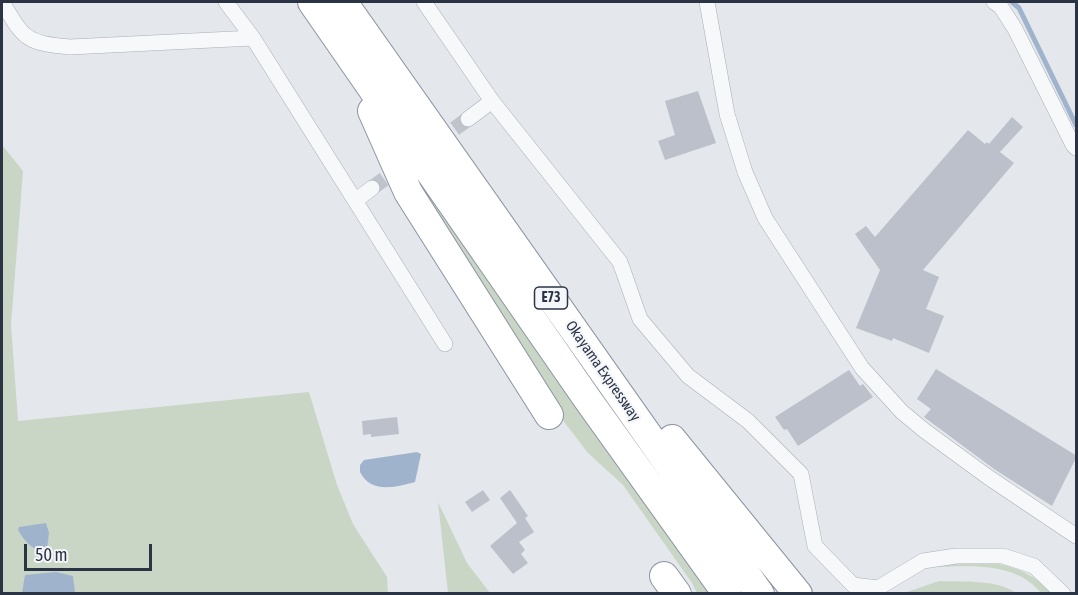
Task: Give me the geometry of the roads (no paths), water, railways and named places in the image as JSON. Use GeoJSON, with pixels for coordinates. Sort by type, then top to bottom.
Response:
{"type":"FeatureCollection","features":[{"type":"Feature","properties":{"kind":"highway","name":"Okayama Expressway"},"geometry":{"type":"LineString","coordinates":[[312,2],[588,400],[727,594]]}},
{"type":"Feature","properties":{"kind":"highway","name":"Okayama Expressway"},"geometry":{"type":"LineString","coordinates":[[343,2],[760,594]]}},
{"type":"Feature","properties":{"kind":"highway"},"geometry":{"type":"LineString","coordinates":[[345,49],[408,192],[549,415]]}},
{"type":"Feature","properties":{"kind":"highway"},"geometry":{"type":"LineString","coordinates":[[486,206],[798,594]]}},
{"type":"Feature","properties":{"kind":"street"},"geometry":{"type":"LineString","coordinates":[[2,2],[21,34],[42,44],[70,47],[253,38]]}},
{"type":"Feature","properties":{"kind":"street"},"geometry":{"type":"LineString","coordinates":[[226,2],[253,38],[445,344]]}},
{"type":"Feature","properties":{"kind":"street"},"geometry":{"type":"LineString","coordinates":[[424,2],[492,101],[620,262],[640,319],[688,376],[748,421],[801,474],[815,546],[853,585],[878,588],[923,561],[956,556],[1003,556],[1034,566],[1063,594]]}},
{"type":"Feature","properties":{"kind":"street"},"geometry":{"type":"LineString","coordinates":[[707,2],[727,114],[745,172],[765,218],[862,368],[902,412],[925,431],[988,477],[1077,536]]}},
{"type":"Feature","properties":{"kind":"street"},"geometry":{"type":"LineString","coordinates":[[994,2],[1001,7],[1015,28],[1073,145],[1077,148]]}},
{"type":"Feature","properties":{"kind":"street"},"geometry":{"type":"LineString","coordinates":[[468,119],[492,101]]}},
{"type":"Feature","properties":{"kind":"street"},"geometry":{"type":"LineString","coordinates":[[355,201],[372,188]]}},
{"type":"Feature","properties":{"kind":"water"},"geometry":{"type":"Polygon","coordinates":[[[417,452],[421,454],[415,482],[392,487],[377,486],[371,484],[360,472],[360,465],[364,460],[417,452]]]}},
{"type":"Feature","properties":{"kind":"water"},"geometry":{"type":"Polygon","coordinates":[[[46,523],[49,533],[47,549],[43,552],[28,544],[18,530],[19,527],[46,523]]]}},
{"type":"Feature","properties":{"kind":"water"},"geometry":{"type":"Polygon","coordinates":[[[56,572],[73,576],[75,593],[22,593],[25,575],[56,572]]]}},
{"type":"Feature","properties":{"kind":"waterway"},"geometry":{"type":"LineString","coordinates":[[1012,2],[1019,8],[1076,125]]}},
{"type":"Feature","properties":{"kind":"tunnel"},"geometry":{"type":"LineString","coordinates":[[436,142],[468,119]]}},
{"type":"Feature","properties":{"kind":"tunnel"},"geometry":{"type":"LineString","coordinates":[[372,188],[402,166]]}}]}
